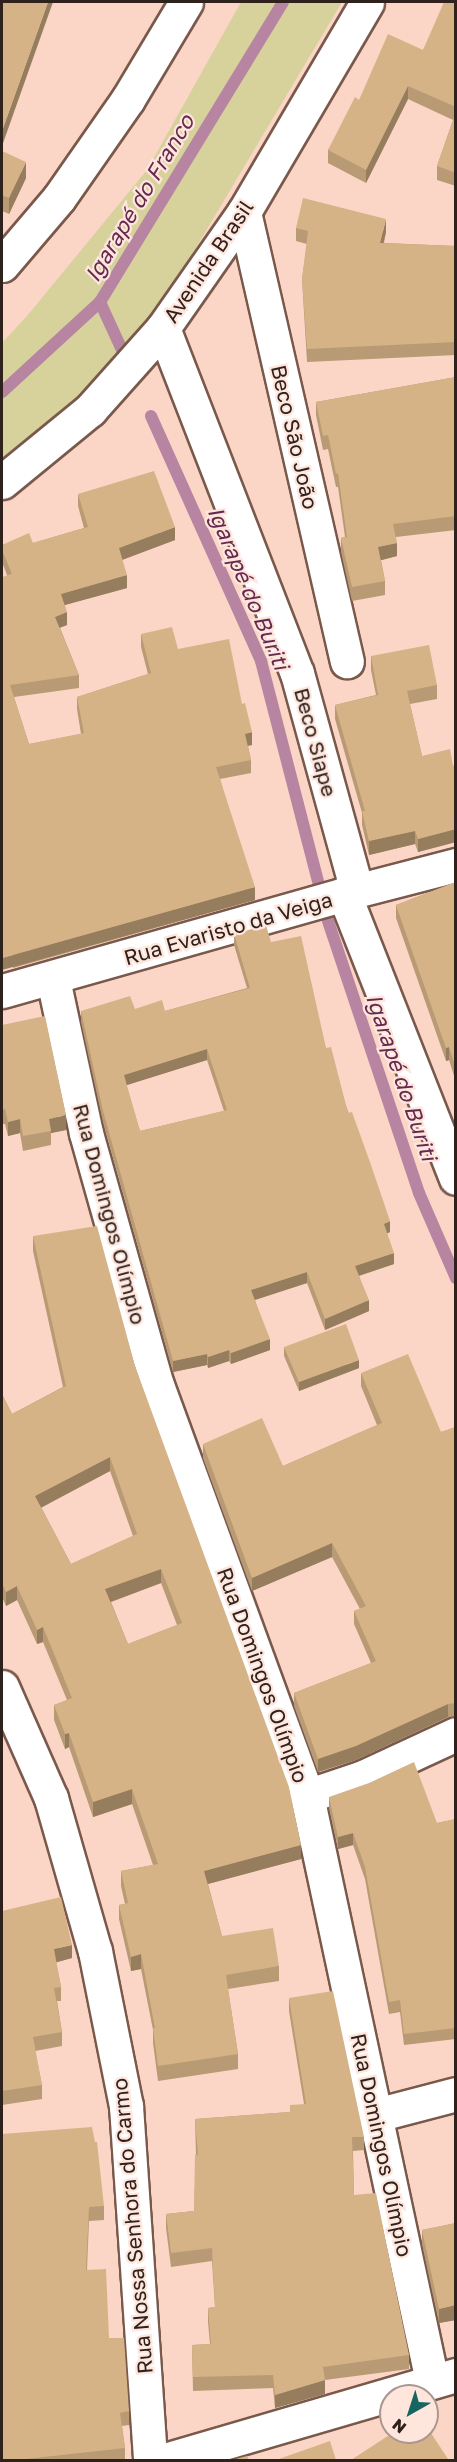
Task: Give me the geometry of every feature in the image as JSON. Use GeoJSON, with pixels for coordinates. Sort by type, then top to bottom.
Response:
{"type":"FeatureCollection","features":[{"type":"Feature","properties":{"kind":"main road"},"geometry":{"type":"LineString","coordinates":[[2,265],[59,198],[128,99],[186,2]]}},
{"type":"Feature","properties":{"kind":"main road","name":"Avenida Brasil"},"geometry":{"type":"LineString","coordinates":[[2,482],[90,410],[163,328],[244,212],[368,2]]}},
{"type":"Feature","properties":{"kind":"main road","name":"Beco São João"},"geometry":{"type":"LineString","coordinates":[[244,212],[347,661]]}},
{"type":"Feature","properties":{"kind":"main road","name":"Beco Siape"},"geometry":{"type":"LineString","coordinates":[[163,328],[297,673],[350,892],[456,1178]]}},
{"type":"Feature","properties":{"kind":"main road","name":"Rua Evaristo da Veiga"},"geometry":{"type":"LineString","coordinates":[[2,992],[350,892],[456,865]]}},
{"type":"Feature","properties":{"kind":"main road","name":"Rua Domingos Olímpio"},"geometry":{"type":"LineString","coordinates":[[53,979],[86,1133],[157,1385],[307,1796],[376,2115],[444,2378]]}},
{"type":"Feature","properties":{"kind":"main road","name":"Rua Nossa Senhora do Carmo"},"geometry":{"type":"LineString","coordinates":[[2,1687],[51,1798],[95,1951],[123,2095],[150,2460]]}},
{"type":"Feature","properties":{"kind":"main road"},"geometry":{"type":"LineString","coordinates":[[307,1796],[363,1777],[456,1734]]}},
{"type":"Feature","properties":{"kind":"main road"},"geometry":{"type":"LineString","coordinates":[[376,2115],[456,2094]]}},
{"type":"Feature","properties":{"kind":"main road"},"geometry":{"type":"LineString","coordinates":[[165,2460],[444,2378]]}},
{"type":"Feature","properties":{"kind":"shaded area"},"geometry":{"type":"Polygon","coordinates":[[[241,2],[342,2],[188,261],[109,373],[2,463],[2,343],[27,316],[147,170],[241,2]]]}},
{"type":"Feature","properties":{"kind":"building"},"geometry":{"type":"Polygon","coordinates":[[[2,2],[48,2],[2,131],[2,2]]]}},
{"type":"Feature","properties":{"kind":"building"},"geometry":{"type":"Polygon","coordinates":[[[444,2],[456,2],[456,107],[408,86],[366,170],[328,150],[355,97],[359,100],[388,34],[423,50],[444,2]]]}},
{"type":"Feature","properties":{"kind":"building"},"geometry":{"type":"Polygon","coordinates":[[[456,112],[456,173],[437,166],[456,112]]]}},
{"type":"Feature","properties":{"kind":"building"},"geometry":{"type":"Polygon","coordinates":[[[2,151],[26,162],[9,198],[2,195],[2,151]]]}},
{"type":"Feature","properties":{"kind":"building"},"geometry":{"type":"Polygon","coordinates":[[[303,198],[386,219],[380,243],[456,246],[456,342],[307,349],[302,279],[308,231],[296,228],[303,198]]]}},
{"type":"Feature","properties":{"kind":"building"},"geometry":{"type":"Polygon","coordinates":[[[456,377],[456,516],[393,524],[397,543],[378,547],[385,581],[352,587],[341,538],[347,537],[338,473],[336,474],[328,435],[323,436],[316,402],[456,377]]]}},
{"type":"Feature","properties":{"kind":"building"},"geometry":{"type":"Polygon","coordinates":[[[154,471],[175,527],[119,548],[127,575],[61,594],[67,612],[55,617],[79,675],[10,685],[29,744],[84,733],[77,697],[151,673],[141,634],[172,627],[178,649],[229,639],[242,704],[245,703],[252,732],[245,734],[251,760],[216,767],[255,887],[2,958],[2,577],[12,574],[2,545],[29,533],[33,543],[88,527],[78,494],[154,471]]]}},
{"type":"Feature","properties":{"kind":"building"},"geometry":{"type":"Polygon","coordinates":[[[429,645],[437,685],[407,691],[422,756],[450,749],[453,766],[456,765],[456,829],[418,839],[415,831],[369,841],[362,811],[365,811],[335,705],[378,695],[371,656],[429,645]]]}},
{"type":"Feature","properties":{"kind":"building"},"geometry":{"type":"Polygon","coordinates":[[[456,882],[456,1069],[449,1047],[446,1048],[396,905],[456,882]]]}},
{"type":"Feature","properties":{"kind":"building"},"geometry":{"type":"Polygon","coordinates":[[[266,925],[271,942],[301,936],[326,1048],[331,1047],[348,1113],[352,1112],[390,1221],[384,1224],[394,1253],[355,1266],[369,1300],[325,1319],[307,1272],[251,1290],[270,1339],[231,1353],[229,1350],[208,1357],[207,1354],[173,1361],[103,1111],[81,1011],[130,996],[135,1009],[162,1000],[165,1011],[250,988],[234,934],[266,925]],[[207,1049],[124,1075],[140,1131],[227,1110],[207,1049]]]}},
{"type":"Feature","properties":{"kind":"building"},"geometry":{"type":"Polygon","coordinates":[[[45,1016],[66,1115],[49,1119],[51,1131],[23,1136],[20,1119],[8,1122],[5,1109],[2,1110],[2,1025],[45,1016]]]}},
{"type":"Feature","properties":{"kind":"building"},"geometry":{"type":"Polygon","coordinates":[[[97,1226],[135,1366],[289,1787],[301,1845],[204,1871],[222,1936],[273,1928],[279,1966],[226,1975],[238,2054],[158,2066],[153,2028],[155,2028],[141,1954],[131,1957],[119,1905],[128,1903],[121,1871],[158,1864],[132,1789],[93,1802],[69,1733],[65,1734],[54,1705],[72,1698],[43,1627],[37,1630],[17,1586],[6,1592],[2,1583],[2,1394],[12,1414],[66,1386],[33,1236],[97,1226]],[[110,1457],[35,1496],[71,1564],[137,1534],[110,1457]],[[161,1569],[105,1589],[128,1644],[182,1623],[161,1569]]]}},
{"type":"Feature","properties":{"kind":"building"},"geometry":{"type":"Polygon","coordinates":[[[346,1324],[359,1360],[299,1382],[284,1347],[346,1324]]]}},
{"type":"Feature","properties":{"kind":"building"},"geometry":{"type":"Polygon","coordinates":[[[408,1354],[441,1432],[456,1427],[456,1703],[448,1704],[356,1746],[318,1759],[294,1693],[376,1661],[354,1611],[366,1606],[332,1543],[252,1578],[203,1444],[262,1418],[283,1466],[382,1423],[361,1373],[408,1354]]]}},
{"type":"Feature","properties":{"kind":"building"},"geometry":{"type":"Polygon","coordinates":[[[414,1762],[437,1823],[456,1819],[456,2028],[404,2034],[400,2000],[389,2002],[365,1867],[353,1833],[338,1837],[329,1797],[369,1783],[414,1762]]]}},
{"type":"Feature","properties":{"kind":"building"},"geometry":{"type":"Polygon","coordinates":[[[61,1897],[72,1945],[54,1949],[61,1987],[54,1988],[62,2032],[33,2037],[42,2085],[2,2091],[2,1911],[61,1897]]]}},
{"type":"Feature","properties":{"kind":"building"},"geometry":{"type":"Polygon","coordinates":[[[333,1991],[364,2137],[352,2137],[354,2195],[376,2193],[409,2355],[323,2367],[325,2380],[275,2395],[273,2375],[193,2377],[192,2345],[211,2344],[208,2308],[215,2307],[212,2248],[171,2253],[166,2214],[194,2211],[195,2154],[198,2155],[195,2119],[290,2112],[290,2105],[306,2104],[289,1998],[333,1991]]]}},
{"type":"Feature","properties":{"kind":"building"},"geometry":{"type":"Polygon","coordinates":[[[92,2127],[95,2142],[97,2142],[104,2206],[89,2207],[86,2270],[106,2269],[109,2338],[124,2338],[129,2411],[120,2413],[125,2448],[2,2460],[2,2134],[92,2127]]]}},
{"type":"Feature","properties":{"kind":"building"},"geometry":{"type":"Polygon","coordinates":[[[456,2223],[456,2305],[439,2309],[422,2230],[456,2223]]]}},
{"type":"Feature","properties":{"kind":"building"},"geometry":{"type":"Polygon","coordinates":[[[330,2441],[336,2460],[276,2460],[330,2441]]]}},
{"type":"Feature","properties":{"kind":"building"},"geometry":{"type":"Polygon","coordinates":[[[379,2442],[379,2444],[438,2444],[448,2459],[445,2460],[351,2460],[379,2442]]]}},
{"type":"Feature","properties":{"kind":"building"},"geometry":{"type":"Polygon","coordinates":[[[247,2456],[249,2460],[232,2460],[247,2456]]]}},
{"type":"Feature","properties":{"kind":"waterway","name":"Igarapé do Franco"},"geometry":{"type":"LineString","coordinates":[[2,392],[100,302],[283,2]]}},
{"type":"Feature","properties":{"kind":"waterway","name":"Igarapé do Buriti"},"geometry":{"type":"LineString","coordinates":[[100,302],[127,361]]}},
{"type":"Feature","properties":{"kind":"waterway","name":"Igarapé do Buriti"},"geometry":{"type":"LineString","coordinates":[[151,416],[261,661],[319,886]]}},
{"type":"Feature","properties":{"kind":"waterway","name":"Igarapé do Buriti"},"geometry":{"type":"LineString","coordinates":[[328,921],[419,1193],[456,1278]]}}]}
